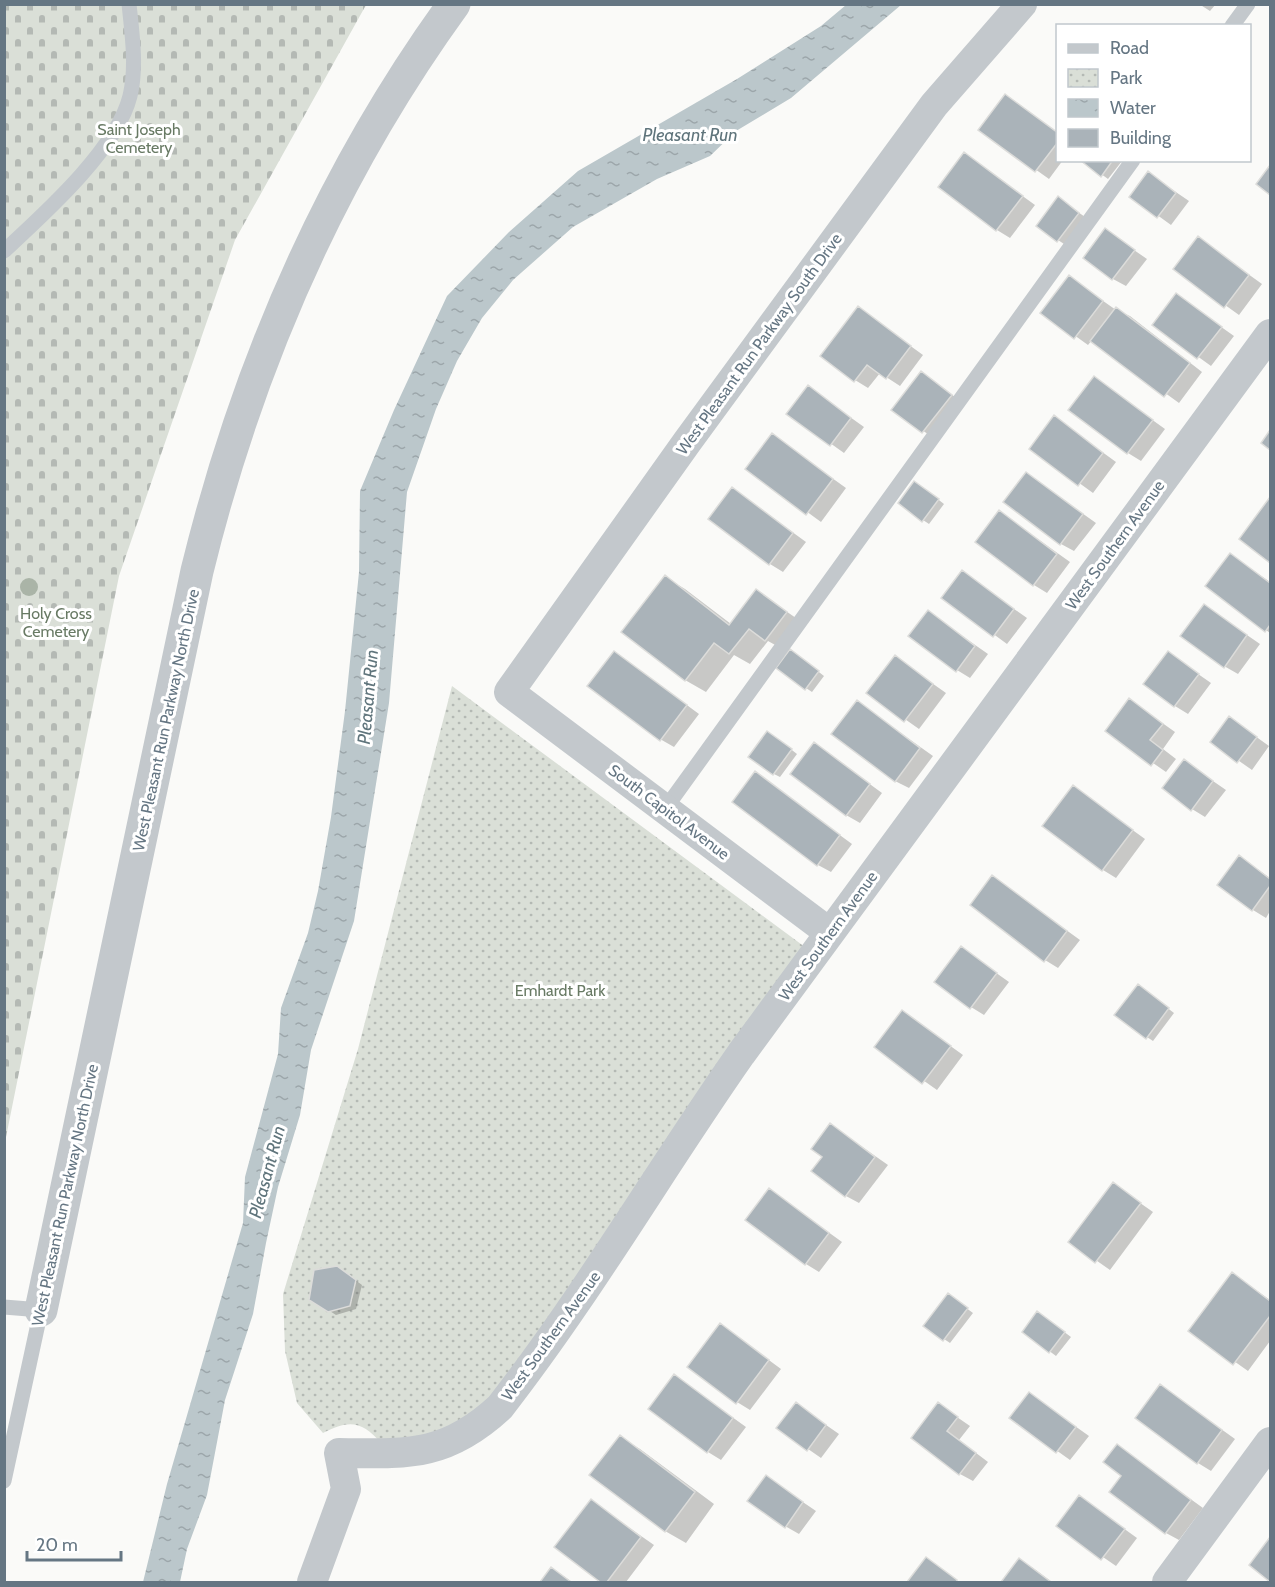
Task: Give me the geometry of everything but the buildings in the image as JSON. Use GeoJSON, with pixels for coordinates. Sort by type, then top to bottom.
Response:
{"type":"FeatureCollection","features":[{"type":"Feature","properties":{"kind":"street","name":"West Pleasant Run Parkway North Drive"},"geometry":{"type":"LineString","coordinates":[[41,1310],[197,572],[228,457],[283,304],[314,236],[377,118],[454,4]]}},
{"type":"Feature","properties":{"kind":"street","name":"West Pleasant Run Parkway South Drive"},"geometry":{"type":"LineString","coordinates":[[509,692],[687,442],[934,105],[1022,4]]}},
{"type":"Feature","properties":{"kind":"street","name":"West Southern Avenue"},"geometry":{"type":"LineString","coordinates":[[312,1582],[346,1489],[339,1453],[408,1454],[440,1447],[466,1434],[500,1407],[608,1258],[703,1108],[1270,334]]}},
{"type":"Feature","properties":{"kind":"street","name":"South Capitol Avenue"},"geometry":{"type":"LineString","coordinates":[[509,692],[830,933]]}},
{"type":"Feature","properties":{"kind":"street"},"geometry":{"type":"LineString","coordinates":[[1167,1582],[1270,1442]]}},
{"type":"Feature","properties":{"kind":"lane"},"geometry":{"type":"LineString","coordinates":[[4,251],[94,161],[123,114],[130,96],[132,76],[129,4]]}},
{"type":"Feature","properties":{"kind":"lane"},"geometry":{"type":"LineString","coordinates":[[1233,24],[1248,4]]}},
{"type":"Feature","properties":{"kind":"lane"},"geometry":{"type":"LineString","coordinates":[[665,809],[1131,162]]}},
{"type":"Feature","properties":{"kind":"lane"},"geometry":{"type":"LineString","coordinates":[[4,1307],[41,1310]]}},
{"type":"Feature","properties":{"kind":"lane","name":"West Pleasant Run Parkway North Drive"},"geometry":{"type":"LineString","coordinates":[[4,1481],[41,1310]]}},
{"type":"Feature","properties":{"kind":"green space","name":"Saint Joseph Cemetery"},"geometry":{"type":"Polygon","coordinates":[[[5,5],[366,5],[235,240],[119,576],[5,1142],[5,5]]]}},
{"type":"Feature","properties":{"kind":"green space","name":"Emhardt Park"},"geometry":{"type":"Polygon","coordinates":[[[452,686],[809,950],[512,1384],[458,1436],[382,1444],[368,1431],[355,1425],[348,1424],[323,1433],[297,1403],[285,1351],[283,1294],[358,1049],[452,686]]]}},
{"type":"Feature","properties":{"kind":"water","name":"Pleasant Run"},"geometry":{"type":"Polygon","coordinates":[[[846,5],[901,5],[791,98],[736,131],[710,156],[657,179],[573,227],[513,280],[482,318],[457,361],[436,409],[407,492],[389,703],[354,921],[311,1050],[300,1115],[278,1187],[253,1314],[225,1400],[207,1495],[187,1549],[180,1582],[143,1582],[167,1484],[243,1223],[245,1177],[278,1054],[281,1008],[308,933],[318,891],[331,817],[345,711],[359,572],[360,491],[394,410],[447,296],[509,232],[578,171],[737,79],[821,26],[846,5]]]}},
{"type":"Feature","properties":{"kind":"park label","name":"Holy Cross Cemetery"},"geometry":{"type":"Point","coordinates":[56,622]}}]}
